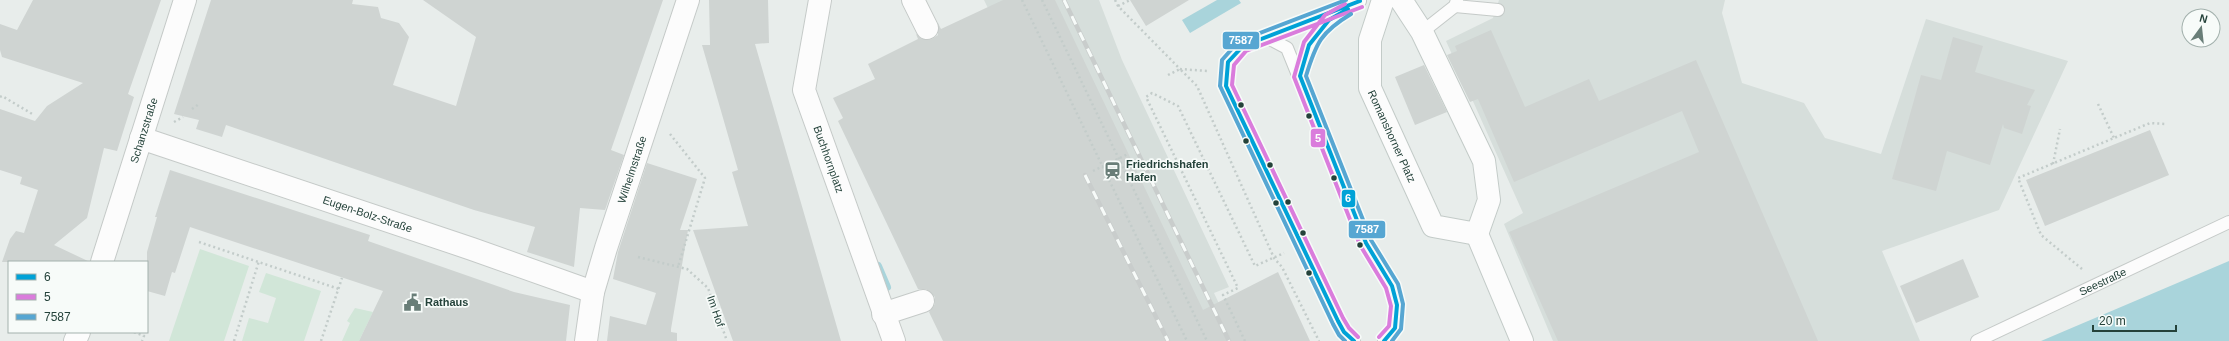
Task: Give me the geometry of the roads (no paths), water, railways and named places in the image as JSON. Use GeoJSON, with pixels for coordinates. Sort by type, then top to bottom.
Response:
{"type":"FeatureCollection","features":[{"type":"Feature","properties":{"kind":"street","name":"Schanzstraße"},"geometry":{"type":"LineString","coordinates":[[102,261],[185,0]]}},
{"type":"Feature","properties":{"kind":"street","name":"Wilhelmstraße"},"geometry":{"type":"LineString","coordinates":[[586,341],[593,292],[688,0]]}},
{"type":"Feature","properties":{"kind":"street","name":"Buchhornplatz"},"geometry":{"type":"LineString","coordinates":[[820,0],[804,90],[883,314],[894,341]]}},
{"type":"Feature","properties":{"kind":"street"},"geometry":{"type":"LineString","coordinates":[[913,0],[927,28]]}},
{"type":"Feature","properties":{"kind":"street","name":"Romanshorner Platz"},"geometry":{"type":"LineString","coordinates":[[1383,0],[1370,40],[1370,88],[1434,226],[1477,234]]}},
{"type":"Feature","properties":{"kind":"street"},"geometry":{"type":"LineString","coordinates":[[1401,0],[1422,32],[1484,162],[1489,200],[1477,234],[1522,341]]}},
{"type":"Feature","properties":{"kind":"street","name":"Eugen-Bolz-Straße"},"geometry":{"type":"LineString","coordinates":[[141,138],[458,244],[593,292]]}},
{"type":"Feature","properties":{"kind":"street"},"geometry":{"type":"LineString","coordinates":[[883,314],[923,300]]}},
{"type":"Feature","properties":{"kind":"lane"},"geometry":{"type":"LineString","coordinates":[[1354,341],[1344,332],[1301,246],[1226,86],[1228,62],[1243,46],[1361,0]]}},
{"type":"Feature","properties":{"kind":"lane"},"geometry":{"type":"LineString","coordinates":[[1300,76],[1309,46],[1330,20],[1361,0]]}},
{"type":"Feature","properties":{"kind":"lane"},"geometry":{"type":"LineString","coordinates":[[1422,32],[1456,3],[1498,10]]}},
{"type":"Feature","properties":{"kind":"lane"},"geometry":{"type":"LineString","coordinates":[[1266,37],[1287,48],[1300,76],[1366,243],[1392,286],[1397,305],[1395,328],[1384,341]]}},
{"type":"Feature","properties":{"kind":"lane","name":"Seestraße"},"geometry":{"type":"LineString","coordinates":[[1977,341],[2229,222]]}},
{"type":"Feature","properties":{"kind":"water"},"geometry":{"type":"Polygon","coordinates":[[[1217,0],[1239,0],[1241,3],[1190,33],[1182,20],[1217,0]]]}},
{"type":"Feature","properties":{"kind":"water"},"geometry":{"type":"Polygon","coordinates":[[[2229,261],[2229,341],[2041,341],[2229,261]]]}},
{"type":"Feature","properties":{"kind":"waterway"},"geometry":{"type":"LineString","coordinates":[[878,266],[887,287]]}},
{"type":"Feature","properties":{"kind":"railway"},"geometry":{"type":"LineString","coordinates":[[1064,0],[1229,341]]}},
{"type":"Feature","properties":{"kind":"railway"},"geometry":{"type":"LineString","coordinates":[[1085,175],[1168,341]]}},
{"type":"Feature","properties":{"kind":"place","name":"Friedrichshafen Hafen"},"geometry":{"type":"Point","coordinates":[1113,170]}},
{"type":"Feature","properties":{"kind":"place","name":"Rathaus"},"geometry":{"type":"Point","coordinates":[412,302]}}]}
